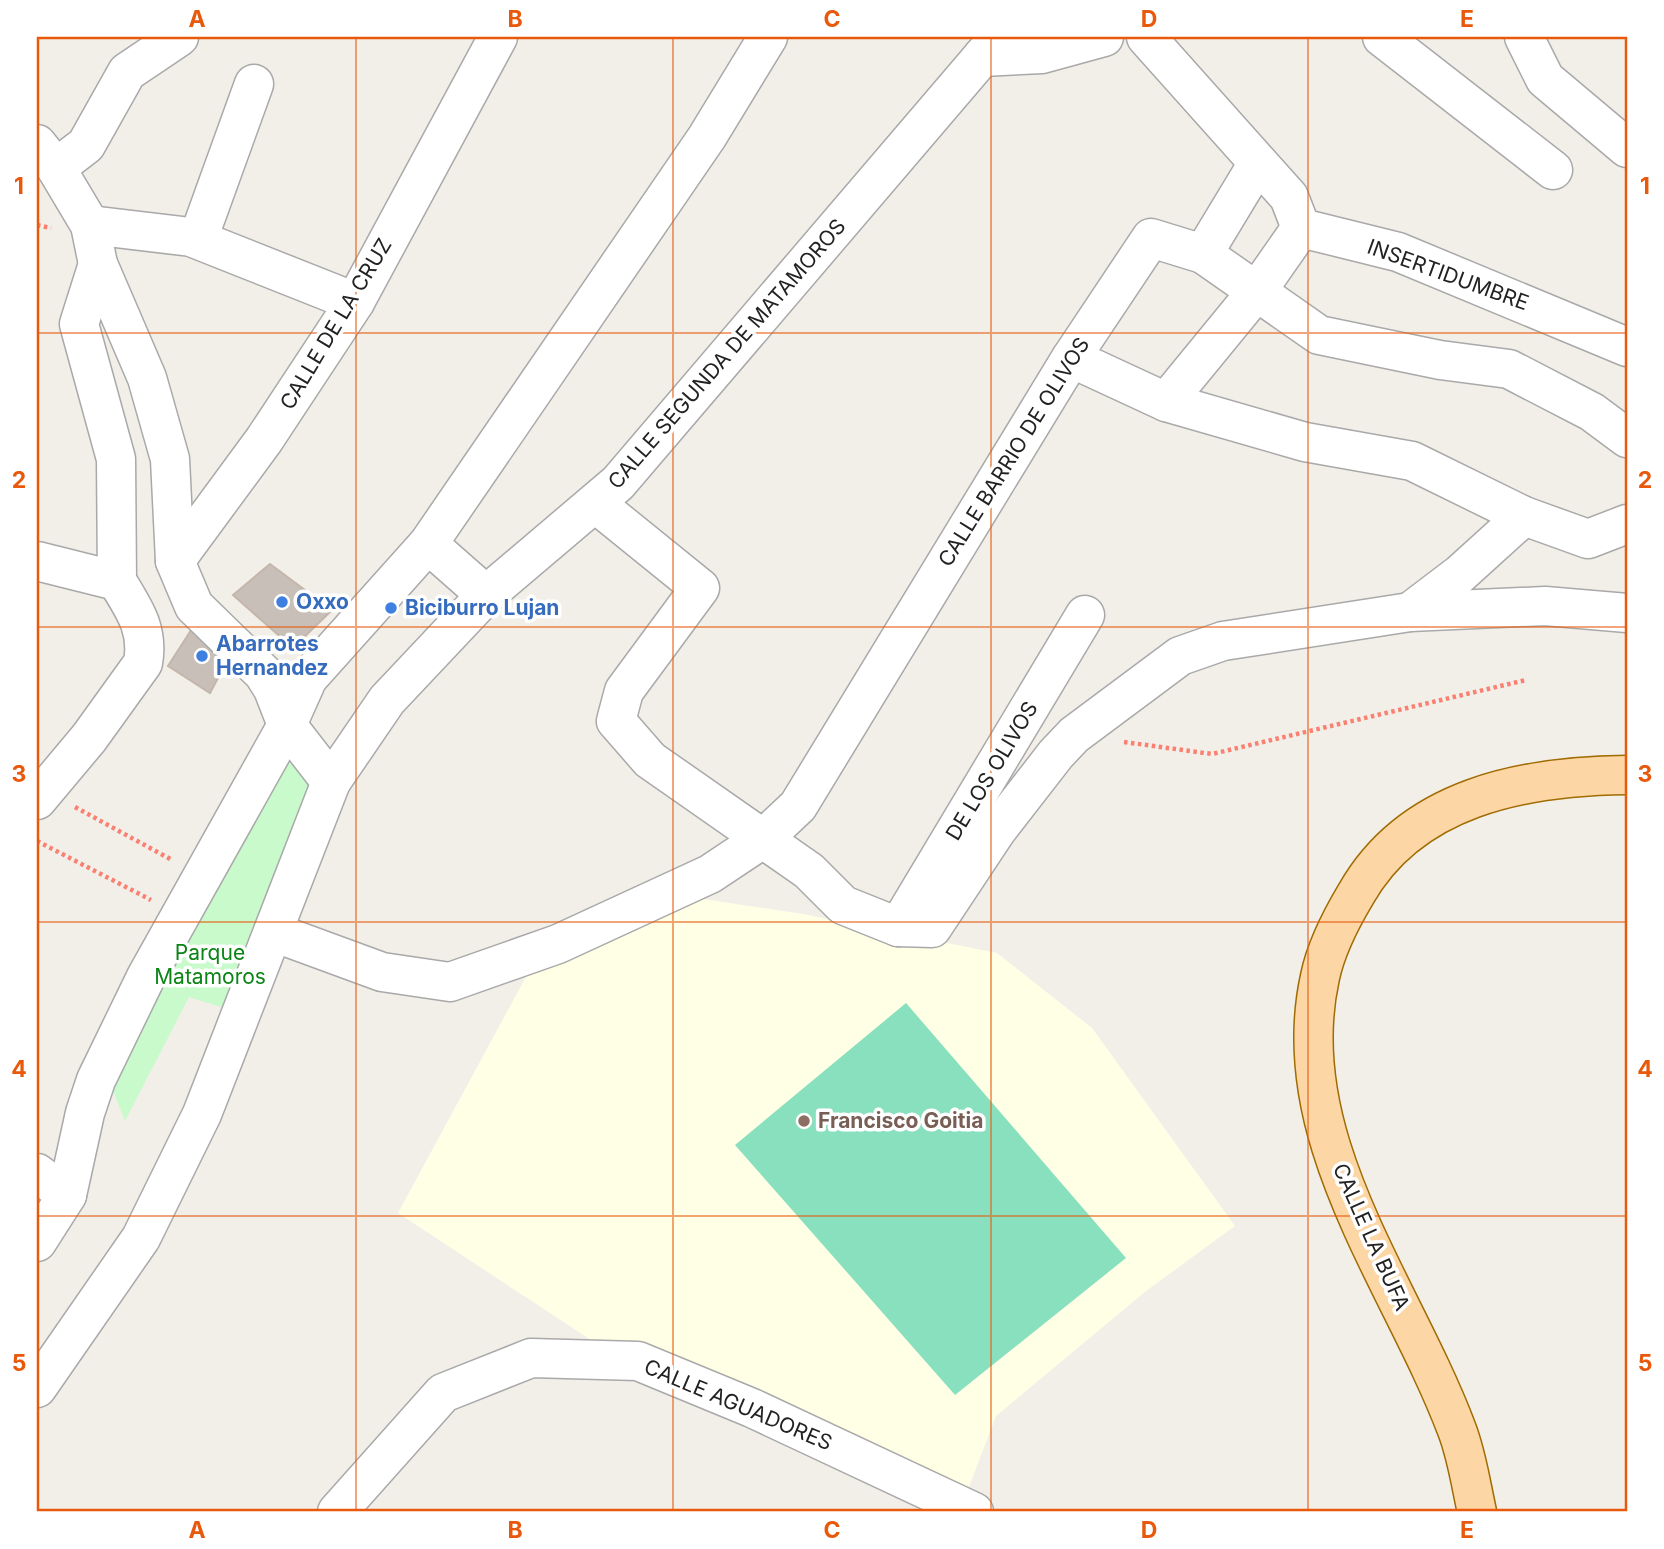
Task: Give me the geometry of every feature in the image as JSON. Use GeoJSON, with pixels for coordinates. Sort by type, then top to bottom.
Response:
{"type":"FeatureCollection","features":[{"type":"Feature","properties":{"kind":"main road","name":"CALLE LA BUFA"},"geometry":{"type":"LineString","coordinates":[[1476,1512],[1458,1431],[1348,1193],[1324,1120],[1314,1048],[1320,975],[1333,939],[1365,878],[1385,853],[1428,818],[1497,789],[1553,780],[1627,775]]}},
{"type":"Feature","properties":{"kind":"street"},"geometry":{"type":"LineString","coordinates":[[37,1388],[141,1238],[202,1114],[331,782],[288,725],[263,673],[194,606],[175,561],[170,459],[147,378],[97,264],[90,225],[46,156],[86,145],[127,72],[179,37]]}},
{"type":"Feature","properties":{"kind":"street","name":"CALLE DE LA CRUZ"},"geometry":{"type":"LineString","coordinates":[[175,561],[264,440],[355,302],[498,37]]}},
{"type":"Feature","properties":{"kind":"street"},"geometry":{"type":"LineString","coordinates":[[37,1242],[67,1195],[85,1113],[96,1080],[180,915],[288,725],[308,678],[428,544],[708,137],[768,37]]}},
{"type":"Feature","properties":{"kind":"street"},"geometry":{"type":"LineString","coordinates":[[991,47],[1042,54],[1104,37]]}},
{"type":"Feature","properties":{"kind":"street"},"geometry":{"type":"LineString","coordinates":[[1146,37],[1289,197],[1301,228],[1256,291],[1166,402]]}},
{"type":"Feature","properties":{"kind":"street"},"geometry":{"type":"LineString","coordinates":[[1382,37],[1553,170]]}},
{"type":"Feature","properties":{"kind":"street"},"geometry":{"type":"LineString","coordinates":[[1524,37],[1545,79],[1627,148]]}},
{"type":"Feature","properties":{"kind":"street","name":"CALLE SEGUNDA DE MATAMOROS"},"geometry":{"type":"LineString","coordinates":[[331,782],[387,700],[485,596],[618,483],[991,47]]}},
{"type":"Feature","properties":{"kind":"street"},"geometry":{"type":"LineString","coordinates":[[198,239],[254,84]]}},
{"type":"Feature","properties":{"kind":"street"},"geometry":{"type":"LineString","coordinates":[[1258,163],[1203,254],[1319,335],[1440,360],[1509,369],[1592,412],[1627,438]]}},
{"type":"Feature","properties":{"kind":"street"},"geometry":{"type":"LineString","coordinates":[[90,225],[198,239],[355,302]]}},
{"type":"Feature","properties":{"kind":"street","name":"INSERTIDUMBRE"},"geometry":{"type":"LineString","coordinates":[[1301,228],[1398,252],[1627,347]]}},
{"type":"Feature","properties":{"kind":"street","name":"CALLE BARRIO DE OLIVOS"},"geometry":{"type":"LineString","coordinates":[[273,932],[382,972],[450,982],[558,944],[710,874],[764,838],[798,806],[1071,358],[1151,238],[1203,254]]}},
{"type":"Feature","properties":{"kind":"street"},"geometry":{"type":"LineString","coordinates":[[42,796],[143,663],[145,650],[143,622],[117,581],[116,459],[79,324],[97,264]]}},
{"type":"Feature","properties":{"kind":"street"},"geometry":{"type":"LineString","coordinates":[[1071,358],[1166,402],[1305,442],[1412,461],[1524,516],[1588,539],[1627,524]]}},
{"type":"Feature","properties":{"kind":"street"},"geometry":{"type":"LineString","coordinates":[[595,503],[700,588],[624,691],[616,721],[650,760],[809,871],[843,905],[915,928],[1074,735],[1180,656],[1223,641],[1410,612],[1545,606],[1627,613]]}},
{"type":"Feature","properties":{"kind":"street"},"geometry":{"type":"LineString","coordinates":[[1410,612],[1524,516]]}},
{"type":"Feature","properties":{"kind":"street"},"geometry":{"type":"LineString","coordinates":[[428,544],[485,596]]}},
{"type":"Feature","properties":{"kind":"street"},"geometry":{"type":"LineString","coordinates":[[37,561],[117,581]]}},
{"type":"Feature","properties":{"kind":"street","name":"DE LOS OLIVOS"},"geometry":{"type":"LineString","coordinates":[[915,928],[1085,615]]}},
{"type":"Feature","properties":{"kind":"street"},"geometry":{"type":"LineString","coordinates":[[37,1173],[67,1195]]}},
{"type":"Feature","properties":{"kind":"street","name":"CALLE AGUADORES"},"geometry":{"type":"LineString","coordinates":[[337,1512],[443,1393],[531,1358],[638,1361],[752,1408],[974,1512]]}},
{"type":"Feature","properties":{"kind":"path"},"geometry":{"type":"LineString","coordinates":[[1074,735],[1212,754],[1527,680]]}},
{"type":"Feature","properties":{"kind":"path"},"geometry":{"type":"LineString","coordinates":[[42,796],[202,876]]}},
{"type":"Feature","properties":{"kind":"path"},"geometry":{"type":"LineString","coordinates":[[37,841],[180,915]]}},
{"type":"Feature","properties":{"kind":"shaded area","name":"Francisco Goitia"},"geometry":{"type":"Polygon","coordinates":[[[690,897],[803,914],[997,953],[1092,1028],[1235,1226],[1146,1291],[996,1416],[964,1500],[591,1340],[398,1213],[528,973],[690,897]]]}},
{"type":"Feature","properties":{"kind":"green space","name":"Parque Matamoros"},"geometry":{"type":"Polygon","coordinates":[[[297,747],[320,780],[227,1009],[189,997],[125,1121],[109,1081],[169,969],[297,747]]]}},
{"type":"Feature","properties":{"kind":"green space"},"geometry":{"type":"Polygon","coordinates":[[[906,1003],[1126,1258],[955,1395],[735,1145],[906,1003]]]}},
{"type":"Feature","properties":{"kind":"building","name":"Oxxo"},"geometry":{"type":"Polygon","coordinates":[[[270,564],[332,610],[293,648],[233,595],[270,564]]]}},
{"type":"Feature","properties":{"kind":"building","name":"Abarrotes Hernandez"},"geometry":{"type":"Polygon","coordinates":[[[199,618],[235,646],[210,693],[168,666],[199,618]]]}},
{"type":"Feature","properties":{"kind":"place","name":"Oxxo"},"geometry":{"type":"Point","coordinates":[282,602]}},
{"type":"Feature","properties":{"kind":"place","name":"Biciburro Lujan"},"geometry":{"type":"Point","coordinates":[391,608]}},
{"type":"Feature","properties":{"kind":"place","name":"Abarrotes Hernandez"},"geometry":{"type":"Point","coordinates":[202,656]}},
{"type":"Feature","properties":{"kind":"place","name":"Francisco Goitia"},"geometry":{"type":"Point","coordinates":[804,1121]}}]}
